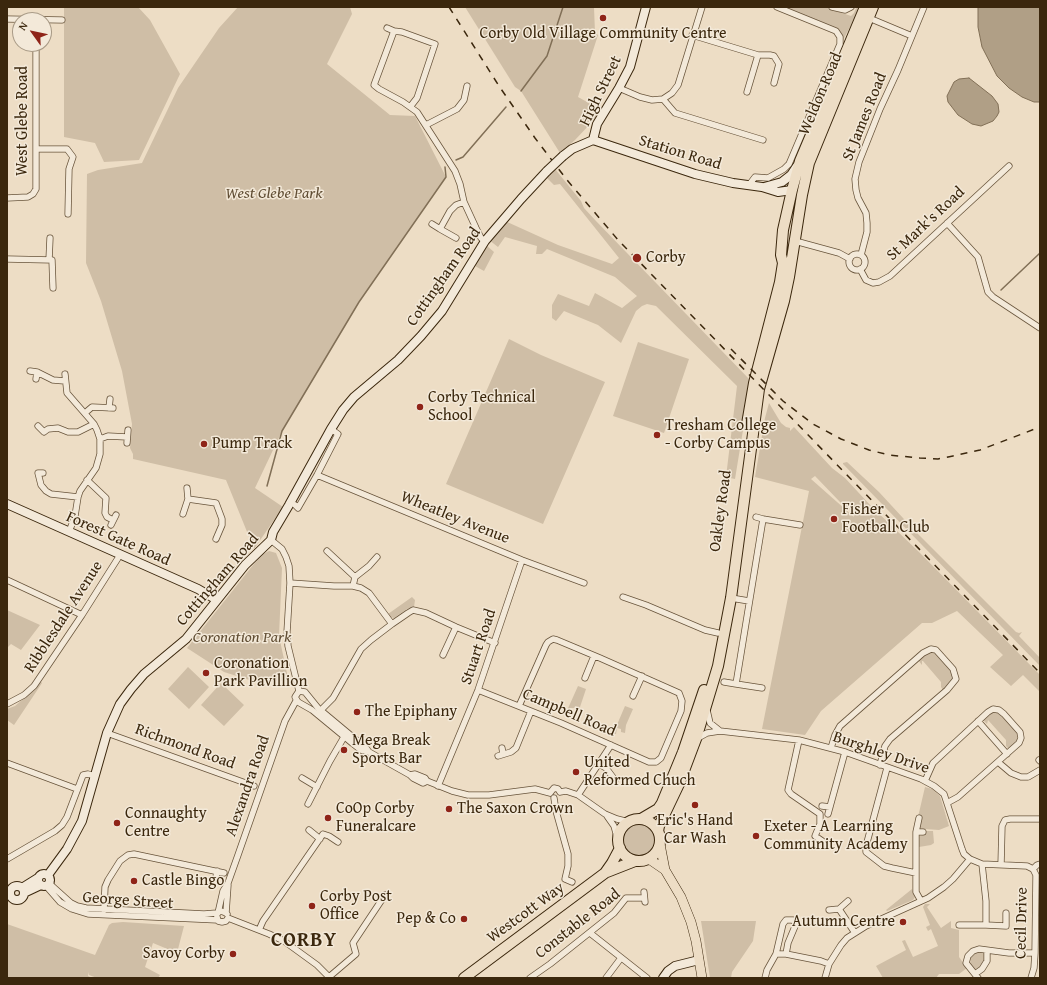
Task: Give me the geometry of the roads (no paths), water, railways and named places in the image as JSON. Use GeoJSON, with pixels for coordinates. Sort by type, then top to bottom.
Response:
{"type":"FeatureCollection","features":[{"type":"Feature","properties":{"kind":"highway","name":"Weldon Road"},"geometry":{"type":"LineString","coordinates":[[802,195],[805,162],[865,7]]}},
{"type":"Feature","properties":{"kind":"highway","name":"Weldon Road"},"geometry":{"type":"LineString","coordinates":[[805,162],[829,113],[873,7]]}},
{"type":"Feature","properties":{"kind":"highway"},"geometry":{"type":"LineString","coordinates":[[792,190],[797,188],[805,162]]}},
{"type":"Feature","properties":{"kind":"highway","name":"Oakley Road"},"geometry":{"type":"LineString","coordinates":[[642,819],[658,809],[674,777],[692,730],[718,633],[750,405],[758,364],[777,295],[782,262],[781,255],[783,230],[792,190]]}},
{"type":"Feature","properties":{"kind":"highway","name":"Oakley Road"},"geometry":{"type":"LineString","coordinates":[[658,831],[679,784],[696,738],[718,666],[731,598],[760,389],[784,301],[802,195]]}},
{"type":"Feature","properties":{"kind":"highway"},"geometry":{"type":"LineString","coordinates":[[783,230],[789,238],[795,240]]}},
{"type":"Feature","properties":{"kind":"highway"},"geometry":{"type":"LineString","coordinates":[[782,262],[786,256],[788,244],[795,240]]}},
{"type":"Feature","properties":{"kind":"highway"},"geometry":{"type":"LineString","coordinates":[[642,819],[648,821],[658,831],[660,844],[657,851],[649,859],[635,861],[626,856],[619,844],[620,834],[623,827],[629,822],[642,819]]}},
{"type":"Feature","properties":{"kind":"highway","name":"Westcott Way"},"geometry":{"type":"LineString","coordinates":[[605,873],[612,863],[619,844]]}},
{"type":"Feature","properties":{"kind":"highway","name":"Westcott Way"},"geometry":{"type":"LineString","coordinates":[[464,978],[605,873],[635,861]]}},
{"type":"Feature","properties":{"kind":"main road"},"geometry":{"type":"LineString","coordinates":[[660,844],[665,870],[685,906],[692,925],[702,978]]}},
{"type":"Feature","properties":{"kind":"main road"},"geometry":{"type":"LineString","coordinates":[[649,859],[665,870]]}},
{"type":"Feature","properties":{"kind":"street","name":"High Street"},"geometry":{"type":"LineString","coordinates":[[592,140],[598,124],[619,88],[633,57],[646,7]]}},
{"type":"Feature","properties":{"kind":"street"},"geometry":{"type":"LineString","coordinates":[[619,88],[647,99],[663,98],[672,93],[678,85],[692,35],[702,7]]}},
{"type":"Feature","properties":{"kind":"street"},"geometry":{"type":"LineString","coordinates":[[749,185],[755,177],[768,178],[784,169],[789,164],[840,44],[840,37],[833,29],[776,7]]}},
{"type":"Feature","properties":{"kind":"street"},"geometry":{"type":"LineString","coordinates":[[832,7],[845,10],[851,7]]}},
{"type":"Feature","properties":{"kind":"street","name":"St James Road"},"geometry":{"type":"LineString","coordinates":[[861,255],[867,223],[866,213],[858,198],[856,190],[855,179],[859,162],[924,7]]}},
{"type":"Feature","properties":{"kind":"street"},"geometry":{"type":"LineString","coordinates":[[869,18],[912,36]]}},
{"type":"Feature","properties":{"kind":"street"},"geometry":{"type":"LineString","coordinates":[[52,20],[62,20]]}},
{"type":"Feature","properties":{"kind":"street"},"geometry":{"type":"LineString","coordinates":[[387,28],[435,44],[417,98],[410,107]]}},
{"type":"Feature","properties":{"kind":"street"},"geometry":{"type":"LineString","coordinates":[[394,31],[374,85],[379,90],[417,112],[455,171],[464,202],[481,238],[485,240]]}},
{"type":"Feature","properties":{"kind":"street"},"geometry":{"type":"LineString","coordinates":[[692,35],[758,55],[774,56],[778,61],[779,66],[774,83]]}},
{"type":"Feature","properties":{"kind":"street","name":"West Glebe Road"},"geometry":{"type":"LineString","coordinates":[[7,198],[28,197],[33,194],[36,189],[36,52]]}},
{"type":"Feature","properties":{"kind":"street"},"geometry":{"type":"LineString","coordinates":[[746,92],[758,55]]}},
{"type":"Feature","properties":{"kind":"street"},"geometry":{"type":"LineString","coordinates":[[426,125],[457,109],[464,100],[467,86]]}},
{"type":"Feature","properties":{"kind":"street"},"geometry":{"type":"LineString","coordinates":[[663,98],[675,113],[763,140]]}},
{"type":"Feature","properties":{"kind":"street","name":"Station Road"},"geometry":{"type":"LineString","coordinates":[[592,140],[681,170],[762,187],[778,192],[792,190]]}},
{"type":"Feature","properties":{"kind":"street","name":"Cottingham Road"},"geometry":{"type":"LineString","coordinates":[[9,899],[19,900],[23,898],[23,891],[44,881],[67,849],[82,822],[107,733],[120,704],[131,688],[144,674],[186,639],[245,565],[271,540],[273,532],[331,428],[343,410],[354,397],[398,360],[432,323],[442,311],[485,240],[521,199],[547,171],[572,149],[592,140]]}},
{"type":"Feature","properties":{"kind":"street"},"geometry":{"type":"LineString","coordinates":[[36,148],[67,149],[73,157],[69,169],[70,210]]}},
{"type":"Feature","properties":{"kind":"street","name":"Station Road"},"geometry":{"type":"LineString","coordinates":[[762,187],[772,186],[782,182],[805,162]]}},
{"type":"Feature","properties":{"kind":"street","name":"St Mark's Road"},"geometry":{"type":"LineString","coordinates":[[860,269],[866,280],[872,283],[882,281],[890,276],[1009,166]]}},
{"type":"Feature","properties":{"kind":"street"},"geometry":{"type":"LineString","coordinates":[[778,192],[783,196],[788,206]]}},
{"type":"Feature","properties":{"kind":"street"},"geometry":{"type":"LineString","coordinates":[[440,229],[450,211],[456,205],[464,202]]}},
{"type":"Feature","properties":{"kind":"street"},"geometry":{"type":"LineString","coordinates":[[946,223],[978,257],[988,292],[993,297],[1040,328]]}},
{"type":"Feature","properties":{"kind":"street"},"geometry":{"type":"LineString","coordinates":[[432,224],[456,238]]}},
{"type":"Feature","properties":{"kind":"street"},"geometry":{"type":"LineString","coordinates":[[49,260],[50,238]]}},
{"type":"Feature","properties":{"kind":"street"},"geometry":{"type":"LineString","coordinates":[[795,240],[832,251],[850,259]]}},
{"type":"Feature","properties":{"kind":"street"},"geometry":{"type":"LineString","coordinates":[[854,255],[861,255],[864,258],[865,263],[860,269],[856,269],[852,267],[850,259],[854,255]]}},
{"type":"Feature","properties":{"kind":"street"},"geometry":{"type":"LineString","coordinates":[[7,259],[52,260],[53,288]]}},
{"type":"Feature","properties":{"kind":"street"},"geometry":{"type":"LineString","coordinates":[[30,371],[37,376],[65,381]]}},
{"type":"Feature","properties":{"kind":"street"},"geometry":{"type":"LineString","coordinates":[[65,374],[67,393],[94,424],[100,439],[100,454],[96,468],[80,491],[75,516],[69,532]]}},
{"type":"Feature","properties":{"kind":"street"},"geometry":{"type":"LineString","coordinates":[[85,413],[92,406],[111,408],[110,399]]}},
{"type":"Feature","properties":{"kind":"street"},"geometry":{"type":"LineString","coordinates":[[38,426],[44,432],[48,429],[58,428],[68,432],[78,432],[94,424]]}},
{"type":"Feature","properties":{"kind":"street"},"geometry":{"type":"LineString","coordinates":[[295,506],[298,508],[338,434],[331,428]]}},
{"type":"Feature","properties":{"kind":"street"},"geometry":{"type":"LineString","coordinates":[[100,439],[108,436],[127,440],[128,430]]}},
{"type":"Feature","properties":{"kind":"street"},"geometry":{"type":"LineString","coordinates":[[43,472],[38,473],[39,482],[46,491],[51,494],[78,497]]}},
{"type":"Feature","properties":{"kind":"street","name":"Wheatley Avenue"},"geometry":{"type":"LineString","coordinates":[[317,475],[522,560],[584,583]]}},
{"type":"Feature","properties":{"kind":"street"},"geometry":{"type":"LineString","coordinates":[[87,480],[106,498],[104,508],[105,514],[113,520]]}},
{"type":"Feature","properties":{"kind":"street"},"geometry":{"type":"LineString","coordinates":[[183,514],[188,499],[187,488]]}},
{"type":"Feature","properties":{"kind":"street"},"geometry":{"type":"LineString","coordinates":[[188,499],[216,503],[222,519],[222,525],[216,539]]}},
{"type":"Feature","properties":{"kind":"street","name":"Forest Gate Road"},"geometry":{"type":"LineString","coordinates":[[7,504],[198,589],[217,600]]}},
{"type":"Feature","properties":{"kind":"street"},"geometry":{"type":"LineString","coordinates":[[756,517],[800,525]]}},
{"type":"Feature","properties":{"kind":"street"},"geometry":{"type":"LineString","coordinates":[[736,684],[763,519]]}},
{"type":"Feature","properties":{"kind":"street"},"geometry":{"type":"LineString","coordinates":[[271,540],[278,545],[286,557],[289,566],[290,583],[287,632],[288,646],[299,691]]}},
{"type":"Feature","properties":{"kind":"street"},"geometry":{"type":"LineString","coordinates":[[327,551],[355,577]]}},
{"type":"Feature","properties":{"kind":"street","name":"Ribblesdale Avenue"},"geometry":{"type":"LineString","coordinates":[[7,704],[34,686],[120,555]]}},
{"type":"Feature","properties":{"kind":"street"},"geometry":{"type":"LineString","coordinates":[[353,586],[355,577],[371,568],[377,557]]}},
{"type":"Feature","properties":{"kind":"street","name":"Stuart Road"},"geometry":{"type":"LineString","coordinates":[[438,786],[478,690],[522,560]]}},
{"type":"Feature","properties":{"kind":"street"},"geometry":{"type":"LineString","coordinates":[[7,580],[82,615]]}},
{"type":"Feature","properties":{"kind":"street"},"geometry":{"type":"LineString","coordinates":[[290,583],[353,586],[361,588],[368,593],[392,624]]}},
{"type":"Feature","properties":{"kind":"street"},"geometry":{"type":"LineString","coordinates":[[623,597],[705,630],[718,633]]}},
{"type":"Feature","properties":{"kind":"street"},"geometry":{"type":"LineString","coordinates":[[731,598],[749,601]]}},
{"type":"Feature","properties":{"kind":"street"},"geometry":{"type":"LineString","coordinates":[[321,710],[333,698],[361,649],[392,624],[413,610],[495,643]]}},
{"type":"Feature","properties":{"kind":"street"},"geometry":{"type":"LineString","coordinates":[[443,655],[456,628]]}},
{"type":"Feature","properties":{"kind":"street"},"geometry":{"type":"LineString","coordinates":[[519,706],[548,642],[557,640],[642,676],[633,696]]}},
{"type":"Feature","properties":{"kind":"street"},"geometry":{"type":"LineString","coordinates":[[831,748],[835,735],[840,726],[923,653],[931,649],[936,650],[953,669],[956,679],[949,687],[890,739],[885,746],[880,765]]}},
{"type":"Feature","properties":{"kind":"street"},"geometry":{"type":"LineString","coordinates":[[585,678],[594,656]]}},
{"type":"Feature","properties":{"kind":"street","name":"Campbell Road"},"geometry":{"type":"LineString","coordinates":[[478,690],[531,711],[649,762],[656,762],[662,758],[681,711],[682,701],[679,693],[642,676]]}},
{"type":"Feature","properties":{"kind":"street"},"geometry":{"type":"LineString","coordinates":[[724,682],[762,688]]}},
{"type":"Feature","properties":{"kind":"street"},"geometry":{"type":"LineString","coordinates":[[299,691],[305,692],[321,710],[369,752]]}},
{"type":"Feature","properties":{"kind":"street"},"geometry":{"type":"LineString","coordinates":[[299,691],[295,696],[298,702],[312,710],[362,750],[369,752],[413,778],[423,782],[426,781],[452,791],[473,795],[506,794],[536,789],[550,793],[554,798],[556,811],[568,854],[568,866],[565,879],[572,882]]}},
{"type":"Feature","properties":{"kind":"street"},"geometry":{"type":"LineString","coordinates":[[298,702],[306,701],[307,695]]}},
{"type":"Feature","properties":{"kind":"street","name":"Alexandra Road"},"geometry":{"type":"LineString","coordinates":[[218,913],[221,897],[228,883],[285,720],[298,702]]}},
{"type":"Feature","properties":{"kind":"street"},"geometry":{"type":"LineString","coordinates":[[706,708],[710,722],[720,731]]}},
{"type":"Feature","properties":{"kind":"street"},"geometry":{"type":"LineString","coordinates":[[925,781],[933,763],[988,712],[993,709],[999,710],[1016,726],[1020,732],[1021,741],[958,797],[947,803]]}},
{"type":"Feature","properties":{"kind":"street"},"geometry":{"type":"LineString","coordinates":[[501,753],[511,752],[516,748],[531,711]]}},
{"type":"Feature","properties":{"kind":"street"},"geometry":{"type":"LineString","coordinates":[[978,721],[1007,754]]}},
{"type":"Feature","properties":{"kind":"street"},"geometry":{"type":"LineString","coordinates":[[696,738],[707,733],[720,731]]}},
{"type":"Feature","properties":{"kind":"street","name":"Burghley Drive"},"geometry":{"type":"LineString","coordinates":[[720,731],[799,740],[845,752],[925,781],[944,794],[962,850],[970,859]]}},
{"type":"Feature","properties":{"kind":"street","name":"Richmond Road"},"geometry":{"type":"LineString","coordinates":[[107,733],[254,786]]}},
{"type":"Feature","properties":{"kind":"street"},"geometry":{"type":"LineString","coordinates":[[308,804],[344,737]]}},
{"type":"Feature","properties":{"kind":"street"},"geometry":{"type":"LineString","coordinates":[[799,740],[788,790],[791,794],[820,814],[820,824],[815,836],[828,845]]}},
{"type":"Feature","properties":{"kind":"street"},"geometry":{"type":"LineString","coordinates":[[578,795],[611,745]]}},
{"type":"Feature","properties":{"kind":"street"},"geometry":{"type":"LineString","coordinates":[[828,814],[845,752]]}},
{"type":"Feature","properties":{"kind":"street"},"geometry":{"type":"LineString","coordinates":[[998,762],[1011,772],[1021,777],[1028,777],[1040,770]]}},
{"type":"Feature","properties":{"kind":"street"},"geometry":{"type":"LineString","coordinates":[[7,763],[77,789]]}},
{"type":"Feature","properties":{"kind":"street"},"geometry":{"type":"LineString","coordinates":[[599,764],[606,768],[616,780]]}},
{"type":"Feature","properties":{"kind":"street"},"geometry":{"type":"LineString","coordinates":[[887,768],[866,846],[866,852],[884,866],[916,873]]}},
{"type":"Feature","properties":{"kind":"street"},"geometry":{"type":"LineString","coordinates":[[7,859],[55,831],[62,825],[67,817],[83,775],[88,774],[95,776]]}},
{"type":"Feature","properties":{"kind":"street"},"geometry":{"type":"LineString","coordinates":[[302,778],[317,787]]}},
{"type":"Feature","properties":{"kind":"street"},"geometry":{"type":"LineString","coordinates":[[550,793],[554,788],[558,789],[560,792],[578,795],[605,814],[629,822]]}},
{"type":"Feature","properties":{"kind":"street"},"geometry":{"type":"LineString","coordinates":[[554,798],[560,796],[560,792]]}},
{"type":"Feature","properties":{"kind":"street"},"geometry":{"type":"LineString","coordinates":[[822,806],[830,807]]}},
{"type":"Feature","properties":{"kind":"street"},"geometry":{"type":"LineString","coordinates":[[605,814],[614,826],[619,844]]}},
{"type":"Feature","properties":{"kind":"street"},"geometry":{"type":"LineString","coordinates":[[919,818],[916,832],[916,892],[921,901]]}},
{"type":"Feature","properties":{"kind":"street"},"geometry":{"type":"LineString","coordinates":[[1001,865],[1002,826],[1006,819],[1040,819]]}},
{"type":"Feature","properties":{"kind":"street"},"geometry":{"type":"LineString","coordinates":[[309,830],[320,839]]}},
{"type":"Feature","properties":{"kind":"street"},"geometry":{"type":"LineString","coordinates":[[916,832],[923,832]]}},
{"type":"Feature","properties":{"kind":"street"},"geometry":{"type":"LineString","coordinates":[[258,930],[323,834],[338,842]]}},
{"type":"Feature","properties":{"kind":"street"},"geometry":{"type":"LineString","coordinates":[[104,910],[105,887],[108,880],[120,861],[128,854],[224,872]]}},
{"type":"Feature","properties":{"kind":"street"},"geometry":{"type":"LineString","coordinates":[[825,978],[829,964],[847,938],[866,926],[921,901],[944,887],[970,859],[982,864],[1027,866],[1033,869],[1040,864]]}},
{"type":"Feature","properties":{"kind":"street"},"geometry":{"type":"LineString","coordinates":[[982,864],[986,901],[986,925]]}},
{"type":"Feature","properties":{"kind":"street","name":"Cecil Drive"},"geometry":{"type":"LineString","coordinates":[[1031,978],[1034,968],[1037,942],[1038,891],[1036,875],[1033,869]]}},
{"type":"Feature","properties":{"kind":"street"},"geometry":{"type":"LineString","coordinates":[[216,877],[217,871]]}},
{"type":"Feature","properties":{"kind":"street","name":"George Street"},"geometry":{"type":"LineString","coordinates":[[44,881],[52,885],[65,898],[77,906],[86,908],[204,914],[223,911],[227,915],[292,946],[317,966],[329,978]]}},
{"type":"Feature","properties":{"kind":"street","name":"George Street"},"geometry":{"type":"LineString","coordinates":[[44,881],[60,902],[72,910],[88,914],[218,920],[222,922],[226,921],[227,915]]}},
{"type":"Feature","properties":{"kind":"street","name":"Alexandra Road"},"geometry":{"type":"LineString","coordinates":[[227,915],[228,883]]}},
{"type":"Feature","properties":{"kind":"street"},"geometry":{"type":"LineString","coordinates":[[9,899],[10,885],[18,886],[23,891]]}},
{"type":"Feature","properties":{"kind":"street"},"geometry":{"type":"LineString","coordinates":[[329,978],[356,954],[353,943],[385,895]]}},
{"type":"Feature","properties":{"kind":"street","name":"Constable Road"},"geometry":{"type":"LineString","coordinates":[[530,978],[614,913],[626,898],[644,897]]}},
{"type":"Feature","properties":{"kind":"street"},"geometry":{"type":"LineString","coordinates":[[830,910],[839,909],[848,901]]}},
{"type":"Feature","properties":{"kind":"street"},"geometry":{"type":"LineString","coordinates":[[839,909],[855,933]]}},
{"type":"Feature","properties":{"kind":"street"},"geometry":{"type":"LineString","coordinates":[[218,913],[216,917],[218,920]]}},
{"type":"Feature","properties":{"kind":"street"},"geometry":{"type":"LineString","coordinates":[[959,925],[1006,926],[1006,913]]}},
{"type":"Feature","properties":{"kind":"street"},"geometry":{"type":"LineString","coordinates":[[764,978],[776,954],[784,924],[786,920],[792,920],[796,924],[788,943],[786,954]]}},
{"type":"Feature","properties":{"kind":"street"},"geometry":{"type":"LineString","coordinates":[[590,933],[647,978]]}},
{"type":"Feature","properties":{"kind":"street"},"geometry":{"type":"LineString","coordinates":[[987,951],[987,961],[977,976],[966,963],[968,956],[973,951],[979,949],[987,951],[1035,953]]}},
{"type":"Feature","properties":{"kind":"street"},"geometry":{"type":"LineString","coordinates":[[776,954],[786,954],[829,964]]}},
{"type":"Feature","properties":{"kind":"street"},"geometry":{"type":"LineString","coordinates":[[606,978],[621,958]]}},
{"type":"Feature","properties":{"kind":"street"},"geometry":{"type":"LineString","coordinates":[[663,978],[675,966],[699,960]]}},
{"type":"Feature","properties":{"kind":"waterway"},"geometry":{"type":"LineString","coordinates":[[521,91],[547,56],[563,7]]}},
{"type":"Feature","properties":{"kind":"waterway"},"geometry":{"type":"LineString","coordinates":[[456,160],[463,157],[506,107]]}},
{"type":"Feature","properties":{"kind":"waterway"},"geometry":{"type":"LineString","coordinates":[[267,486],[282,431],[359,302],[446,177],[445,167]]}},
{"type":"Feature","properties":{"kind":"waterway"},"geometry":{"type":"LineString","coordinates":[[1001,290],[1040,253]]}},
{"type":"Feature","properties":{"kind":"railway"},"geometry":{"type":"LineString","coordinates":[[449,7],[499,86],[535,138],[567,180],[619,241],[1040,673]]}},
{"type":"Feature","properties":{"kind":"railway"},"geometry":{"type":"LineString","coordinates":[[731,349],[783,401],[813,424],[841,439],[869,450],[889,455],[938,459],[980,450],[1040,427]]}},
{"type":"Feature","properties":{"kind":"place","name":"Corby Old Village Community Centre"},"geometry":{"type":"Point","coordinates":[603,18]}},
{"type":"Feature","properties":{"kind":"place","name":"Corby"},"geometry":{"type":"Point","coordinates":[637,258]}},
{"type":"Feature","properties":{"kind":"place","name":"Corby Technical School"},"geometry":{"type":"Point","coordinates":[420,407]}},
{"type":"Feature","properties":{"kind":"place","name":"Tresham College - Corby Campus"},"geometry":{"type":"Point","coordinates":[657,435]}},
{"type":"Feature","properties":{"kind":"place","name":"Pump Track"},"geometry":{"type":"Point","coordinates":[204,444]}},
{"type":"Feature","properties":{"kind":"place","name":"Fisher Football Club"},"geometry":{"type":"Point","coordinates":[834,519]}},
{"type":"Feature","properties":{"kind":"place","name":"Coronation Park Pavillion"},"geometry":{"type":"Point","coordinates":[206,673]}},
{"type":"Feature","properties":{"kind":"place","name":"The Epiphany"},"geometry":{"type":"Point","coordinates":[357,712]}},
{"type":"Feature","properties":{"kind":"place","name":"Mega Break Sports Bar"},"geometry":{"type":"Point","coordinates":[344,750]}},
{"type":"Feature","properties":{"kind":"place","name":"United Reformed Chuch"},"geometry":{"type":"Point","coordinates":[576,772]}},
{"type":"Feature","properties":{"kind":"place","name":"Eric's Hand Car Wash"},"geometry":{"type":"Point","coordinates":[695,805]}},
{"type":"Feature","properties":{"kind":"place","name":"The Saxon Crown"},"geometry":{"type":"Point","coordinates":[449,809]}},
{"type":"Feature","properties":{"kind":"place","name":"CoOp Corby Funeralcare"},"geometry":{"type":"Point","coordinates":[328,818]}},
{"type":"Feature","properties":{"kind":"place","name":"Connaughty Centre"},"geometry":{"type":"Point","coordinates":[117,823]}},
{"type":"Feature","properties":{"kind":"place","name":"Exeter - A Learning Community Academy"},"geometry":{"type":"Point","coordinates":[756,836]}},
{"type":"Feature","properties":{"kind":"place","name":"Castle Bingo"},"geometry":{"type":"Point","coordinates":[134,881]}},
{"type":"Feature","properties":{"kind":"place","name":"Corby Post Office"},"geometry":{"type":"Point","coordinates":[312,906]}},
{"type":"Feature","properties":{"kind":"place","name":"Pep & Co"},"geometry":{"type":"Point","coordinates":[464,919]}},
{"type":"Feature","properties":{"kind":"place","name":"Autumn Centre"},"geometry":{"type":"Point","coordinates":[903,922]}},
{"type":"Feature","properties":{"kind":"place","name":"Savoy Corby"},"geometry":{"type":"Point","coordinates":[233,954]}},
{"type":"Feature","properties":{"kind":"district","name":"CORBY"},"geometry":{"type":"Point","coordinates":[304,941]}},
{"type":"Feature","properties":{"kind":"park label","name":"West Glebe Park"},"geometry":{"type":"Point","coordinates":[274,194]}},
{"type":"Feature","properties":{"kind":"park label","name":"Coronation Park"},"geometry":{"type":"Point","coordinates":[242,638]}}]}
